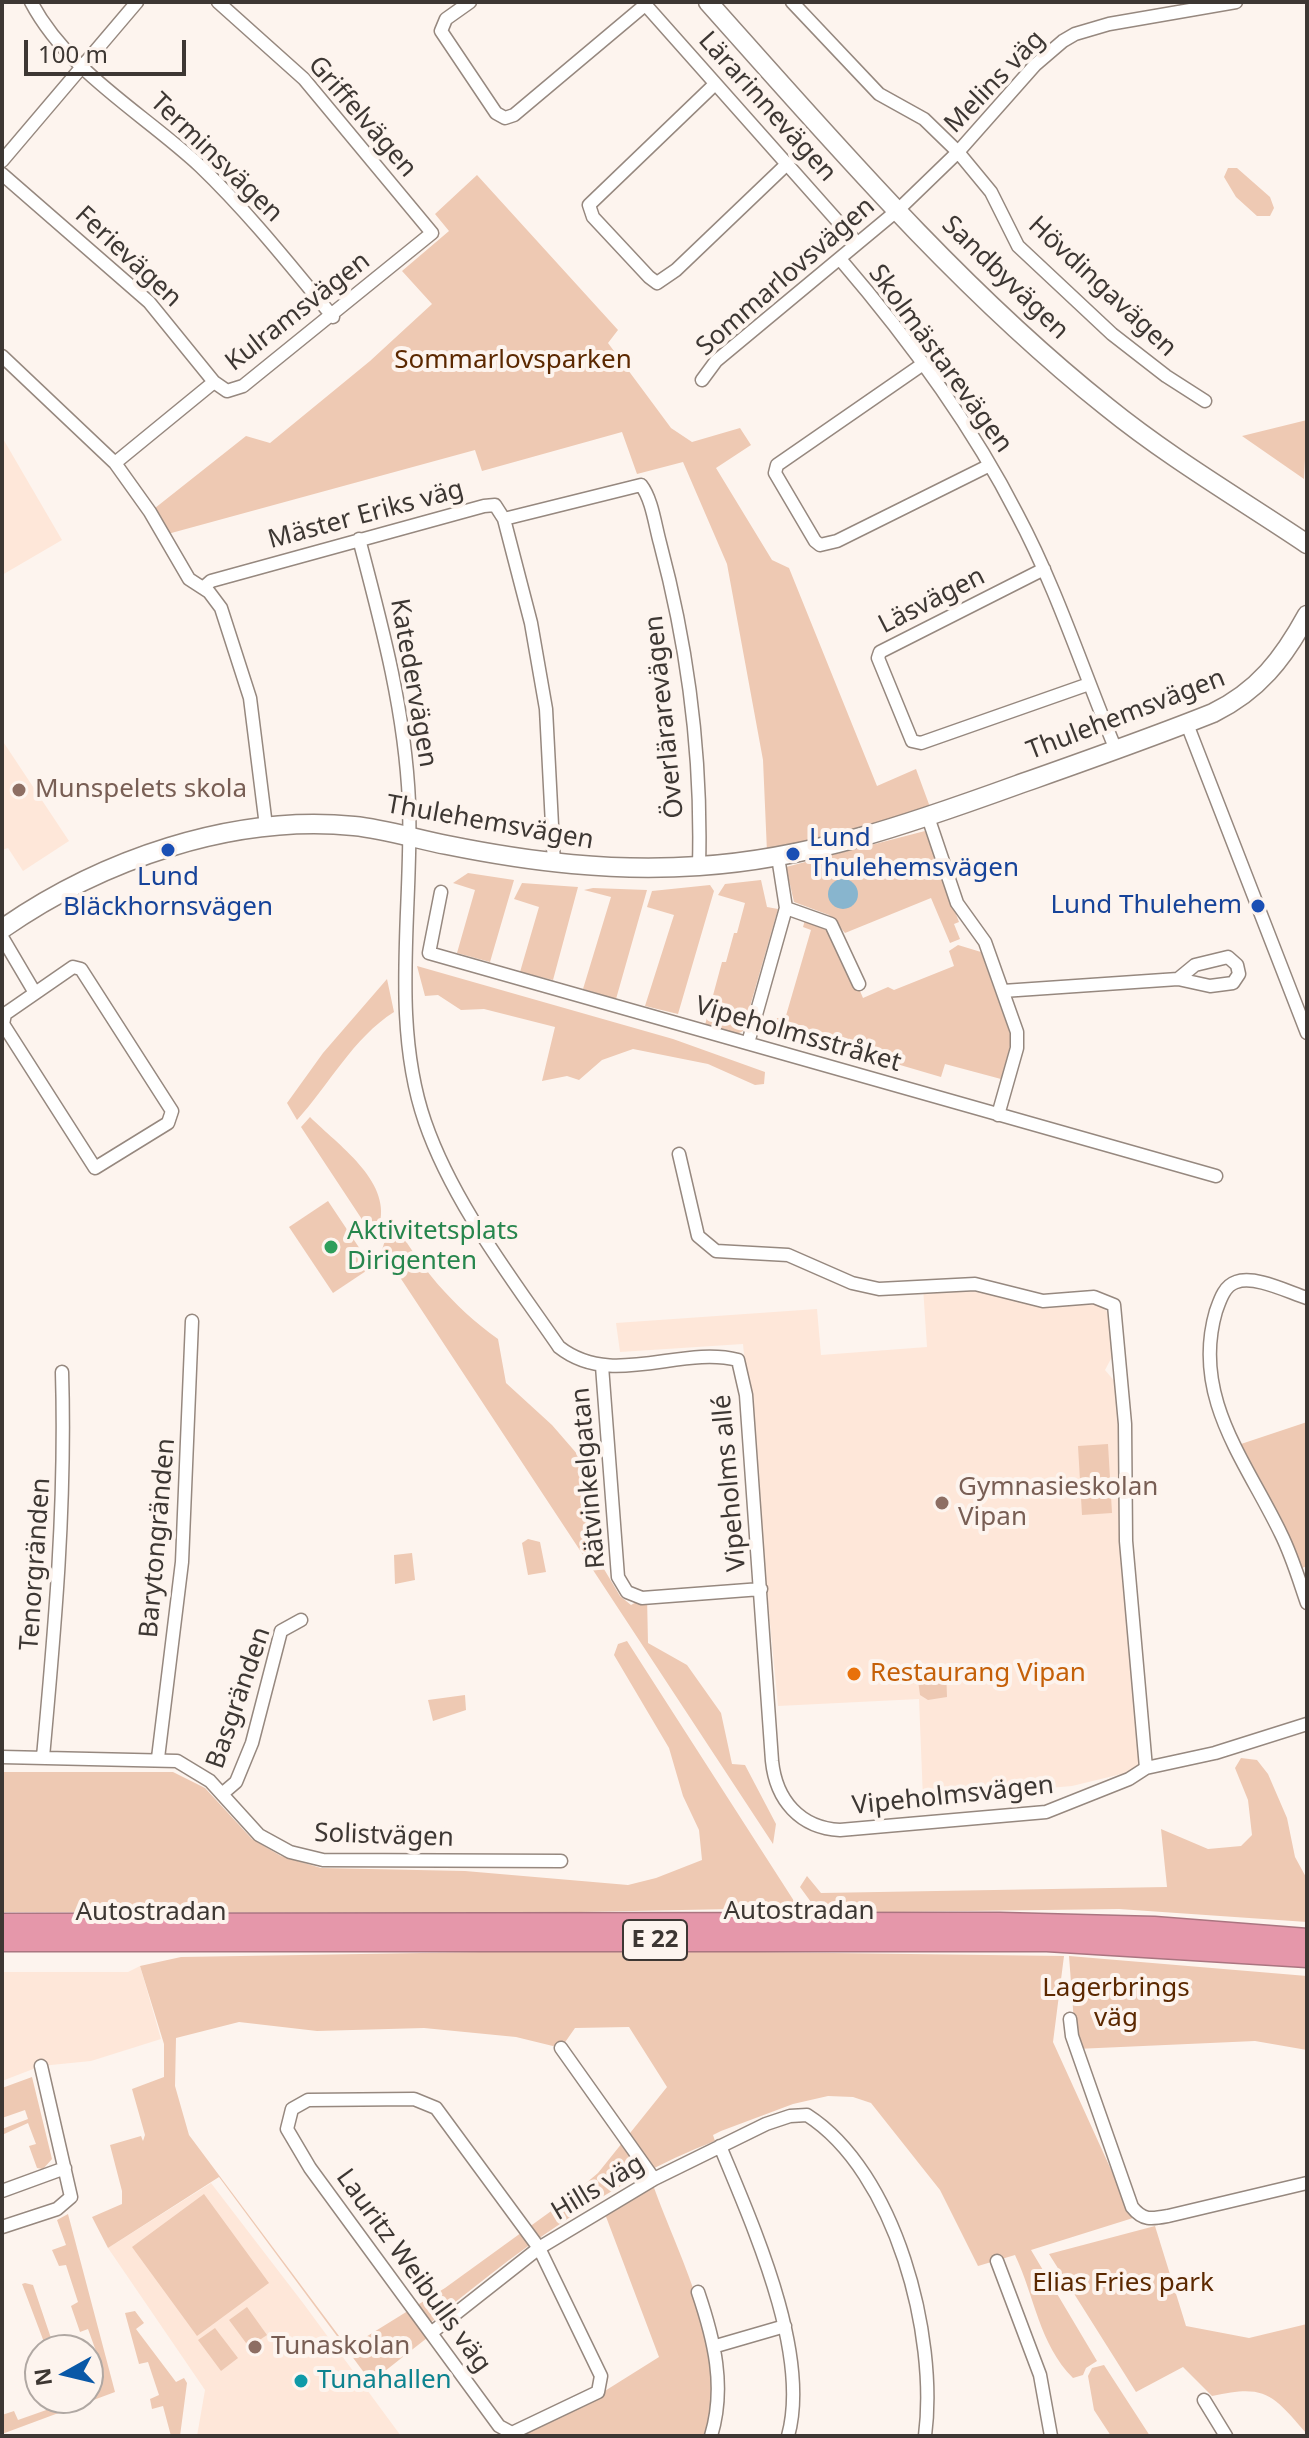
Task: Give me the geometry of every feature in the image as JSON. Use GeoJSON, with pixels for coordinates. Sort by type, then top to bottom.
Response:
{"type":"FeatureCollection","features":[{"type":"Feature","properties":{"kind":"highway","name":"Autostradan"},"geometry":{"type":"LineString","coordinates":[[2,1925],[1000,1924],[1154,1928],[1307,1944]]}},
{"type":"Feature","properties":{"kind":"highway","name":"Autostradan"},"geometry":{"type":"LineString","coordinates":[[2,1940],[1047,1940],[1307,1944]]}},
{"type":"Feature","properties":{"kind":"street","name":"Terminsvägen"},"geometry":{"type":"LineString","coordinates":[[31,2],[46,27],[81,67],[173,141],[221,188],[286,257],[333,317]]}},
{"type":"Feature","properties":{"kind":"street"},"geometry":{"type":"LineString","coordinates":[[2,161],[137,2]]}},
{"type":"Feature","properties":{"kind":"street","name":"Griffelvägen"},"geometry":{"type":"LineString","coordinates":[[218,2],[304,79],[432,233]]}},
{"type":"Feature","properties":{"kind":"street"},"geometry":{"type":"LineString","coordinates":[[470,2],[446,19],[441,31],[496,113],[505,118],[514,115],[644,4]]}},
{"type":"Feature","properties":{"kind":"street","name":"Sandbyvägen"},"geometry":{"type":"LineString","coordinates":[[708,2],[899,209],[976,287],[1107,407],[1307,544]]}},
{"type":"Feature","properties":{"kind":"street","name":"Hövdingavägen"},"geometry":{"type":"LineString","coordinates":[[792,2],[879,94],[924,119],[958,152],[991,192],[1018,246],[1112,334],[1166,376],[1205,401]]}},
{"type":"Feature","properties":{"kind":"street"},"geometry":{"type":"LineString","coordinates":[[1158,2],[1162,17]]}},
{"type":"Feature","properties":{"kind":"street","name":"Melins väg"},"geometry":{"type":"LineString","coordinates":[[899,209],[958,152],[1035,65],[1075,34],[1109,24],[1236,2]]}},
{"type":"Feature","properties":{"kind":"street","name":"Lärarinnevägen"},"geometry":{"type":"LineString","coordinates":[[644,4],[857,243]]}},
{"type":"Feature","properties":{"kind":"street"},"geometry":{"type":"LineString","coordinates":[[714,85],[589,205],[593,217],[649,277],[657,283],[676,270],[788,163]]}},
{"type":"Feature","properties":{"kind":"street","name":"Ferievägen"},"geometry":{"type":"LineString","coordinates":[[2,174],[149,302],[214,382]]}},
{"type":"Feature","properties":{"kind":"street","name":"Sommarlovsvägen"},"geometry":{"type":"LineString","coordinates":[[702,380],[716,361],[899,209]]}},
{"type":"Feature","properties":{"kind":"street","name":"Kulramsvägen"},"geometry":{"type":"LineString","coordinates":[[115,463],[214,382],[227,391],[239,389],[333,317],[432,233]]}},
{"type":"Feature","properties":{"kind":"street","name":"Skolmästarevägen"},"geometry":{"type":"LineString","coordinates":[[840,259],[923,364],[990,465],[1044,569],[1116,750]]}},
{"type":"Feature","properties":{"kind":"street"},"geometry":{"type":"LineString","coordinates":[[2,356],[115,463],[150,512],[189,579],[203,588],[221,608],[242,663],[254,721],[266,826]]}},
{"type":"Feature","properties":{"kind":"street"},"geometry":{"type":"LineString","coordinates":[[923,364],[777,465],[775,473],[815,541],[820,545],[837,541],[990,465]]}},
{"type":"Feature","properties":{"kind":"street","name":"Överlärarevägen"},"geometry":{"type":"LineString","coordinates":[[504,519],[630,486],[641,485],[645,490],[679,620],[697,765],[699,866]]}},
{"type":"Feature","properties":{"kind":"street","name":"Mäster Eriks väg"},"geometry":{"type":"LineString","coordinates":[[203,588],[211,581],[490,505],[499,508],[504,519]]}},
{"type":"Feature","properties":{"kind":"street"},"geometry":{"type":"LineString","coordinates":[[504,519],[531,623],[546,709],[554,864]]}},
{"type":"Feature","properties":{"kind":"street","name":"Katedervägen"},"geometry":{"type":"LineString","coordinates":[[359,539],[387,637],[396,685],[408,782],[409,836]]}},
{"type":"Feature","properties":{"kind":"street","name":"Läsvägen"},"geometry":{"type":"LineString","coordinates":[[1044,569],[880,652],[878,658],[905,729],[912,741],[921,743],[1089,684]]}},
{"type":"Feature","properties":{"kind":"street","name":"Thulehemsvägen"},"geometry":{"type":"LineString","coordinates":[[2,929],[91,877],[138,859],[221,835],[266,826],[357,826],[554,864],[608,868],[699,866],[778,857],[846,842],[928,817],[1116,750],[1236,702],[1278,664],[1307,615]]}},
{"type":"Feature","properties":{"kind":"street"},"geometry":{"type":"LineString","coordinates":[[1187,724],[1307,1033]]}},
{"type":"Feature","properties":{"kind":"street"},"geometry":{"type":"LineString","coordinates":[[928,817],[958,906],[985,942],[1018,1041],[998,1115]]}},
{"type":"Feature","properties":{"kind":"street","name":"Vipeholms allé"},"geometry":{"type":"LineString","coordinates":[[409,836],[408,1017],[425,1122],[477,1222],[559,1347],[576,1359],[602,1366],[738,1360],[746,1395],[772,1761]]}},
{"type":"Feature","properties":{"kind":"street"},"geometry":{"type":"LineString","coordinates":[[748,1043],[786,908],[778,857]]}},
{"type":"Feature","properties":{"kind":"street","name":"Vipeholmsstråket"},"geometry":{"type":"LineString","coordinates":[[441,892],[429,953],[1216,1176]]}},
{"type":"Feature","properties":{"kind":"street"},"geometry":{"type":"LineString","coordinates":[[786,908],[831,924],[859,984]]}},
{"type":"Feature","properties":{"kind":"street"},"geometry":{"type":"LineString","coordinates":[[2,937],[35,993]]}},
{"type":"Feature","properties":{"kind":"street"},"geometry":{"type":"LineString","coordinates":[[73,967],[81,969],[172,1111],[168,1123],[101,1167],[89,1164],[4,1027],[5,1014],[35,993],[73,967]]}},
{"type":"Feature","properties":{"kind":"street"},"geometry":{"type":"LineString","coordinates":[[1003,991],[1178,979]]}},
{"type":"Feature","properties":{"kind":"street"},"geometry":{"type":"LineString","coordinates":[[679,1154],[698,1236],[716,1251],[788,1255],[852,1283],[879,1289],[975,1284],[1043,1301],[1094,1297],[1114,1305],[1125,1424],[1126,1541],[1146,1768]]}},
{"type":"Feature","properties":{"kind":"street"},"geometry":{"type":"LineString","coordinates":[[1307,1298],[1250,1281],[1233,1283],[1223,1292],[1208,1349],[1213,1389],[1240,1458],[1281,1534],[1307,1603]]}},
{"type":"Feature","properties":{"kind":"street","name":"Barytongränden"},"geometry":{"type":"LineString","coordinates":[[158,1758],[182,1562],[192,1321]]}},
{"type":"Feature","properties":{"kind":"street","name":"Rätvinkelgatan"},"geometry":{"type":"LineString","coordinates":[[602,1366],[618,1577],[623,1588],[642,1598],[761,1589]]}},
{"type":"Feature","properties":{"kind":"street","name":"Tenorgränden"},"geometry":{"type":"LineString","coordinates":[[43,1757],[61,1572],[65,1460],[62,1372]]}},
{"type":"Feature","properties":{"kind":"street","name":"Basgränden"},"geometry":{"type":"LineString","coordinates":[[222,1794],[236,1782],[250,1747],[281,1631],[301,1620]]}},
{"type":"Feature","properties":{"kind":"street","name":"Vipeholmsvägen"},"geometry":{"type":"LineString","coordinates":[[772,1761],[781,1795],[796,1815],[818,1827],[840,1830],[1046,1812],[1094,1794],[1146,1768],[1229,1749],[1307,1724]]}},
{"type":"Feature","properties":{"kind":"street","name":"Solistvägen"},"geometry":{"type":"LineString","coordinates":[[2,1757],[158,1758],[191,1767],[222,1794],[259,1835],[290,1852],[323,1860],[561,1861]]}},
{"type":"Feature","properties":{"kind":"street"},"geometry":{"type":"LineString","coordinates":[[1070,2019],[1076,2049],[1132,2207],[1139,2216],[1150,2220],[1307,2183]]}},
{"type":"Feature","properties":{"kind":"street"},"geometry":{"type":"LineString","coordinates":[[561,2048],[654,2179]]}},
{"type":"Feature","properties":{"kind":"street"},"geometry":{"type":"LineString","coordinates":[[2,2227],[70,2201],[41,2066]]}},
{"type":"Feature","properties":{"kind":"street","name":"Lauritz Weibulls väg"},"geometry":{"type":"LineString","coordinates":[[404,2098],[426,2102],[436,2108],[539,2248],[597,2366],[601,2385],[598,2392],[517,2431],[507,2432],[499,2426],[310,2168],[286,2122],[292,2109],[308,2100],[404,2098]]}},
{"type":"Feature","properties":{"kind":"street","name":"Hills väg"},"geometry":{"type":"LineString","coordinates":[[431,2333],[539,2248],[654,2179],[778,2120],[807,2115],[836,2138],[867,2179],[886,2217],[912,2285],[926,2354],[925,2436]]}},
{"type":"Feature","properties":{"kind":"street"},"geometry":{"type":"LineString","coordinates":[[720,2146],[785,2326],[794,2374],[788,2436]]}},
{"type":"Feature","properties":{"kind":"street"},"geometry":{"type":"LineString","coordinates":[[2,2191],[65,2168]]}},
{"type":"Feature","properties":{"kind":"street"},"geometry":{"type":"LineString","coordinates":[[997,2261],[1040,2375],[1051,2436]]}},
{"type":"Feature","properties":{"kind":"street"},"geometry":{"type":"LineString","coordinates":[[698,2292],[716,2346],[717,2382],[711,2436]]}},
{"type":"Feature","properties":{"kind":"street"},"geometry":{"type":"LineString","coordinates":[[716,2346],[785,2326]]}},
{"type":"Feature","properties":{"kind":"street"},"geometry":{"type":"LineString","coordinates":[[1204,2400],[1226,2436]]}},
{"type":"Feature","properties":{"kind":"shaded area"},"geometry":{"type":"Polygon","coordinates":[[[2,437],[62,540],[2,575],[2,437]]]}},
{"type":"Feature","properties":{"kind":"shaded area","name":"Munspelets skola"},"geometry":{"type":"Polygon","coordinates":[[[2,740],[69,841],[23,871],[8,848],[2,850],[2,740]]]}},
{"type":"Feature","properties":{"kind":"shaded area","name":"Gymnasieskolan Vipan"},"geometry":{"type":"Polygon","coordinates":[[[975,1284],[1028,1297],[1094,1297],[1110,1315],[1113,1355],[1105,1370],[1116,1383],[1146,1768],[1072,1786],[923,1799],[919,1699],[778,1706],[743,1344],[620,1352],[616,1323],[817,1309],[821,1355],[927,1347],[923,1287],[975,1284]]]}},
{"type":"Feature","properties":{"kind":"shaded area"},"geometry":{"type":"Polygon","coordinates":[[[140,1966],[161,2039],[91,2061],[41,2066],[2,2081],[2,1972],[128,1972],[140,1966]]]}},
{"type":"Feature","properties":{"kind":"shaded area","name":"Tunaskolan"},"geometry":{"type":"Polygon","coordinates":[[[211,2183],[401,2436],[197,2436],[205,2390],[108,2248],[211,2183]]]}},
{"type":"Feature","properties":{"kind":"green space"},"geometry":{"type":"Polygon","coordinates":[[[1228,168],[1237,168],[1270,197],[1274,208],[1270,216],[1257,216],[1236,197],[1224,177],[1228,168]]]}},
{"type":"Feature","properties":{"kind":"green space","name":"Sommarlovsparken"},"geometry":{"type":"Polygon","coordinates":[[[477,175],[618,330],[608,343],[671,428],[692,442],[740,428],[751,445],[716,468],[772,560],[789,568],[877,786],[916,769],[930,807],[859,831],[767,852],[763,760],[727,564],[683,462],[637,474],[622,432],[482,471],[475,450],[164,535],[150,512],[246,436],[270,443],[370,361],[432,304],[402,271],[449,231],[435,214],[477,175]]]}},
{"type":"Feature","properties":{"kind":"green space"},"geometry":{"type":"Polygon","coordinates":[[[1307,420],[1304,479],[1242,436],[1307,420]]]}},
{"type":"Feature","properties":{"kind":"green space"},"geometry":{"type":"Polygon","coordinates":[[[925,831],[959,922],[954,924],[960,939],[950,943],[931,898],[845,933],[829,915],[794,902],[786,867],[925,831]]]}},
{"type":"Feature","properties":{"kind":"green space"},"geometry":{"type":"Polygon","coordinates":[[[468,873],[514,880],[490,962],[457,953],[475,890],[453,883],[468,873]]]}},
{"type":"Feature","properties":{"kind":"green space"},"geometry":{"type":"Polygon","coordinates":[[[761,880],[767,907],[778,909],[743,1031],[737,1034],[705,1025],[722,962],[726,962],[745,903],[718,895],[725,884],[761,880]]]}},
{"type":"Feature","properties":{"kind":"green space"},"geometry":{"type":"Polygon","coordinates":[[[522,883],[578,887],[553,980],[520,972],[539,907],[514,899],[522,883]]]}},
{"type":"Feature","properties":{"kind":"green space"},"geometry":{"type":"Polygon","coordinates":[[[710,885],[714,891],[678,1014],[645,1006],[674,915],[647,907],[652,891],[710,885]]]}},
{"type":"Feature","properties":{"kind":"green space"},"geometry":{"type":"Polygon","coordinates":[[[584,890],[647,890],[616,999],[583,989],[611,897],[584,890]]]}},
{"type":"Feature","properties":{"kind":"green space"},"geometry":{"type":"Polygon","coordinates":[[[805,920],[818,925],[836,940],[849,961],[863,998],[888,987],[894,990],[954,966],[949,951],[958,945],[981,952],[1012,1039],[1001,1079],[945,1064],[941,1077],[774,1028],[777,1018],[785,1019],[811,930],[803,927],[805,920]]]}},
{"type":"Feature","properties":{"kind":"green space"},"geometry":{"type":"Polygon","coordinates":[[[417,966],[673,1039],[765,1072],[764,1084],[755,1085],[708,1064],[633,1049],[602,1060],[579,1080],[567,1076],[542,1081],[555,1027],[484,1009],[461,1010],[438,995],[425,996],[417,966]]]}},
{"type":"Feature","properties":{"kind":"green space"},"geometry":{"type":"Polygon","coordinates":[[[387,979],[394,1012],[354,1048],[297,1120],[287,1103],[323,1053],[387,979]]]}},
{"type":"Feature","properties":{"kind":"green space"},"geometry":{"type":"Polygon","coordinates":[[[310,1117],[370,1178],[381,1207],[380,1223],[369,1230],[301,1127],[310,1117]]]}},
{"type":"Feature","properties":{"kind":"green space","name":"Aktivitetsplats Dirigenten"},"geometry":{"type":"Polygon","coordinates":[[[328,1201],[372,1267],[333,1293],[289,1227],[328,1201]]]}},
{"type":"Feature","properties":{"kind":"green space"},"geometry":{"type":"Polygon","coordinates":[[[392,1218],[413,1253],[438,1284],[466,1313],[498,1339],[506,1383],[552,1425],[591,1470],[596,1502],[597,1554],[587,1561],[382,1250],[392,1218]]]}},
{"type":"Feature","properties":{"kind":"green space"},"geometry":{"type":"Polygon","coordinates":[[[1307,1422],[1307,1566],[1302,1568],[1282,1520],[1241,1444],[1307,1422]]]}},
{"type":"Feature","properties":{"kind":"green space"},"geometry":{"type":"Polygon","coordinates":[[[1108,1444],[1112,1513],[1082,1515],[1078,1446],[1108,1444]]]}},
{"type":"Feature","properties":{"kind":"green space"},"geometry":{"type":"Polygon","coordinates":[[[528,1539],[540,1542],[546,1572],[528,1575],[522,1543],[528,1539]]]}},
{"type":"Feature","properties":{"kind":"green space"},"geometry":{"type":"Polygon","coordinates":[[[412,1553],[415,1580],[395,1584],[394,1555],[412,1553]]]}},
{"type":"Feature","properties":{"kind":"green space"},"geometry":{"type":"Polygon","coordinates":[[[601,1564],[620,1596],[631,1605],[647,1596],[648,1643],[687,1665],[721,1713],[732,1764],[745,1765],[776,1824],[773,1844],[593,1570],[601,1564]]]}},
{"type":"Feature","properties":{"kind":"green space"},"geometry":{"type":"Polygon","coordinates":[[[627,1641],[803,1915],[733,1909],[531,1913],[2,1912],[2,1772],[173,1772],[205,1788],[252,1839],[281,1856],[321,1868],[465,1871],[628,1885],[702,1860],[699,1830],[683,1796],[669,1748],[614,1655],[618,1644],[627,1641]]]}},
{"type":"Feature","properties":{"kind":"green space"},"geometry":{"type":"Polygon","coordinates":[[[946,1668],[947,1697],[928,1700],[920,1695],[917,1673],[946,1668]]]}},
{"type":"Feature","properties":{"kind":"green space"},"geometry":{"type":"Polygon","coordinates":[[[465,1695],[466,1710],[433,1721],[428,1700],[465,1695]]]}},
{"type":"Feature","properties":{"kind":"green space"},"geometry":{"type":"Polygon","coordinates":[[[1241,1758],[1257,1760],[1268,1774],[1287,1818],[1295,1857],[1307,1879],[1307,1922],[1119,1909],[819,1913],[800,1887],[807,1876],[821,1893],[1167,1887],[1161,1829],[1208,1849],[1241,1846],[1252,1835],[1248,1800],[1235,1768],[1241,1758]]]}},
{"type":"Feature","properties":{"kind":"green space"},"geometry":{"type":"Polygon","coordinates":[[[602,1950],[1064,1956],[1053,2042],[1133,2218],[1031,2250],[1097,2361],[1086,2368],[1083,2375],[1073,2378],[1052,2350],[1015,2255],[978,2266],[940,2190],[871,2103],[853,2097],[828,2096],[793,2104],[721,2131],[713,2135],[715,2141],[637,2177],[599,2199],[526,2248],[456,2301],[423,2329],[427,2338],[371,2382],[219,2177],[108,2248],[92,2217],[122,2204],[122,2191],[110,2145],[141,2136],[143,2141],[145,2135],[132,2089],[164,2077],[164,2044],[140,1966],[181,1957],[602,1950]],[[239,2022],[176,2038],[175,2086],[189,2135],[348,2348],[445,2288],[565,2201],[598,2173],[667,2087],[629,2027],[575,2028],[561,2048],[516,2037],[424,2028],[317,2031],[239,2022]]]}},
{"type":"Feature","properties":{"kind":"green space","name":"Lagerbrings väg"},"geometry":{"type":"Polygon","coordinates":[[[1069,1956],[1307,1976],[1307,2050],[1255,2041],[1076,2049],[1069,1956]]]}},
{"type":"Feature","properties":{"kind":"green space"},"geometry":{"type":"Polygon","coordinates":[[[32,2077],[52,2159],[43,2169],[37,2168],[29,2146],[36,2144],[28,2123],[2,2135],[2,2129],[28,2119],[25,2110],[2,2118],[2,2088],[32,2077]]]}},
{"type":"Feature","properties":{"kind":"green space"},"geometry":{"type":"Polygon","coordinates":[[[653,2185],[700,2308],[708,2340],[713,2372],[712,2404],[706,2436],[515,2436],[600,2394],[659,2357],[605,2214],[653,2185]]]}},
{"type":"Feature","properties":{"kind":"green space"},"geometry":{"type":"Polygon","coordinates":[[[204,2194],[269,2283],[197,2336],[132,2247],[204,2194]]]}},
{"type":"Feature","properties":{"kind":"green space"},"geometry":{"type":"Polygon","coordinates":[[[68,2214],[100,2334],[90,2334],[88,2329],[80,2332],[71,2306],[78,2302],[66,2265],[59,2266],[52,2250],[66,2245],[57,2220],[68,2214]]]}},
{"type":"Feature","properties":{"kind":"green space","name":"Elias Fries park"},"geometry":{"type":"Polygon","coordinates":[[[1155,2226],[1186,2326],[1249,2338],[1307,2324],[1307,2434],[1276,2401],[1267,2396],[1245,2391],[1212,2396],[1183,2367],[1136,2392],[1049,2254],[1155,2226]]]}},
{"type":"Feature","properties":{"kind":"green space"},"geometry":{"type":"Polygon","coordinates":[[[22,2284],[33,2285],[50,2334],[41,2334],[22,2284]]]}},
{"type":"Feature","properties":{"kind":"green space"},"geometry":{"type":"Polygon","coordinates":[[[247,2307],[267,2335],[249,2347],[229,2320],[247,2307]]]}},
{"type":"Feature","properties":{"kind":"green space"},"geometry":{"type":"Polygon","coordinates":[[[135,2311],[144,2323],[136,2329],[176,2382],[184,2378],[187,2383],[180,2436],[171,2436],[163,2406],[152,2409],[150,2399],[159,2395],[148,2362],[139,2364],[125,2313],[135,2311]]]}},
{"type":"Feature","properties":{"kind":"green space"},"geometry":{"type":"Polygon","coordinates":[[[215,2328],[238,2358],[221,2371],[198,2340],[215,2328]]]}},
{"type":"Feature","properties":{"kind":"green space"},"geometry":{"type":"Polygon","coordinates":[[[104,2350],[115,2392],[104,2396],[104,2350]]]}},
{"type":"Feature","properties":{"kind":"green space"},"geometry":{"type":"Polygon","coordinates":[[[1104,2365],[1150,2436],[1111,2436],[1094,2410],[1088,2376],[1092,2368],[1104,2365]]]}},
{"type":"Feature","properties":{"kind":"green space"},"geometry":{"type":"Polygon","coordinates":[[[14,2411],[18,2420],[35,2414],[56,2414],[2,2434],[2,2415],[14,2411]]]}},
{"type":"Feature","properties":{"kind":"water"},"geometry":{"type":"Polygon","coordinates":[[[843,879],[849,880],[857,888],[857,900],[849,908],[843,909],[837,908],[829,900],[828,894],[829,888],[837,880],[843,879]]]}},
{"type":"Feature","properties":{"kind":"place","name":"Munspelets skola"},"geometry":{"type":"Point","coordinates":[19,790]}},
{"type":"Feature","properties":{"kind":"place","name":"Lund Bläckhornsvägen"},"geometry":{"type":"Point","coordinates":[168,850]}},
{"type":"Feature","properties":{"kind":"place","name":"Lund Thulehemsvägen"},"geometry":{"type":"Point","coordinates":[793,854]}},
{"type":"Feature","properties":{"kind":"place","name":"Lund Thulehem"},"geometry":{"type":"Point","coordinates":[1258,906]}},
{"type":"Feature","properties":{"kind":"place","name":"Aktivitetsplats Dirigenten"},"geometry":{"type":"Point","coordinates":[331,1247]}},
{"type":"Feature","properties":{"kind":"place","name":"Gymnasieskolan Vipan"},"geometry":{"type":"Point","coordinates":[942,1503]}},
{"type":"Feature","properties":{"kind":"place","name":"Restaurang Vipan"},"geometry":{"type":"Point","coordinates":[854,1674]}},
{"type":"Feature","properties":{"kind":"place","name":"Tunaskolan"},"geometry":{"type":"Point","coordinates":[255,2347]}},
{"type":"Feature","properties":{"kind":"place","name":"Tunahallen"},"geometry":{"type":"Point","coordinates":[301,2381]}}]}
